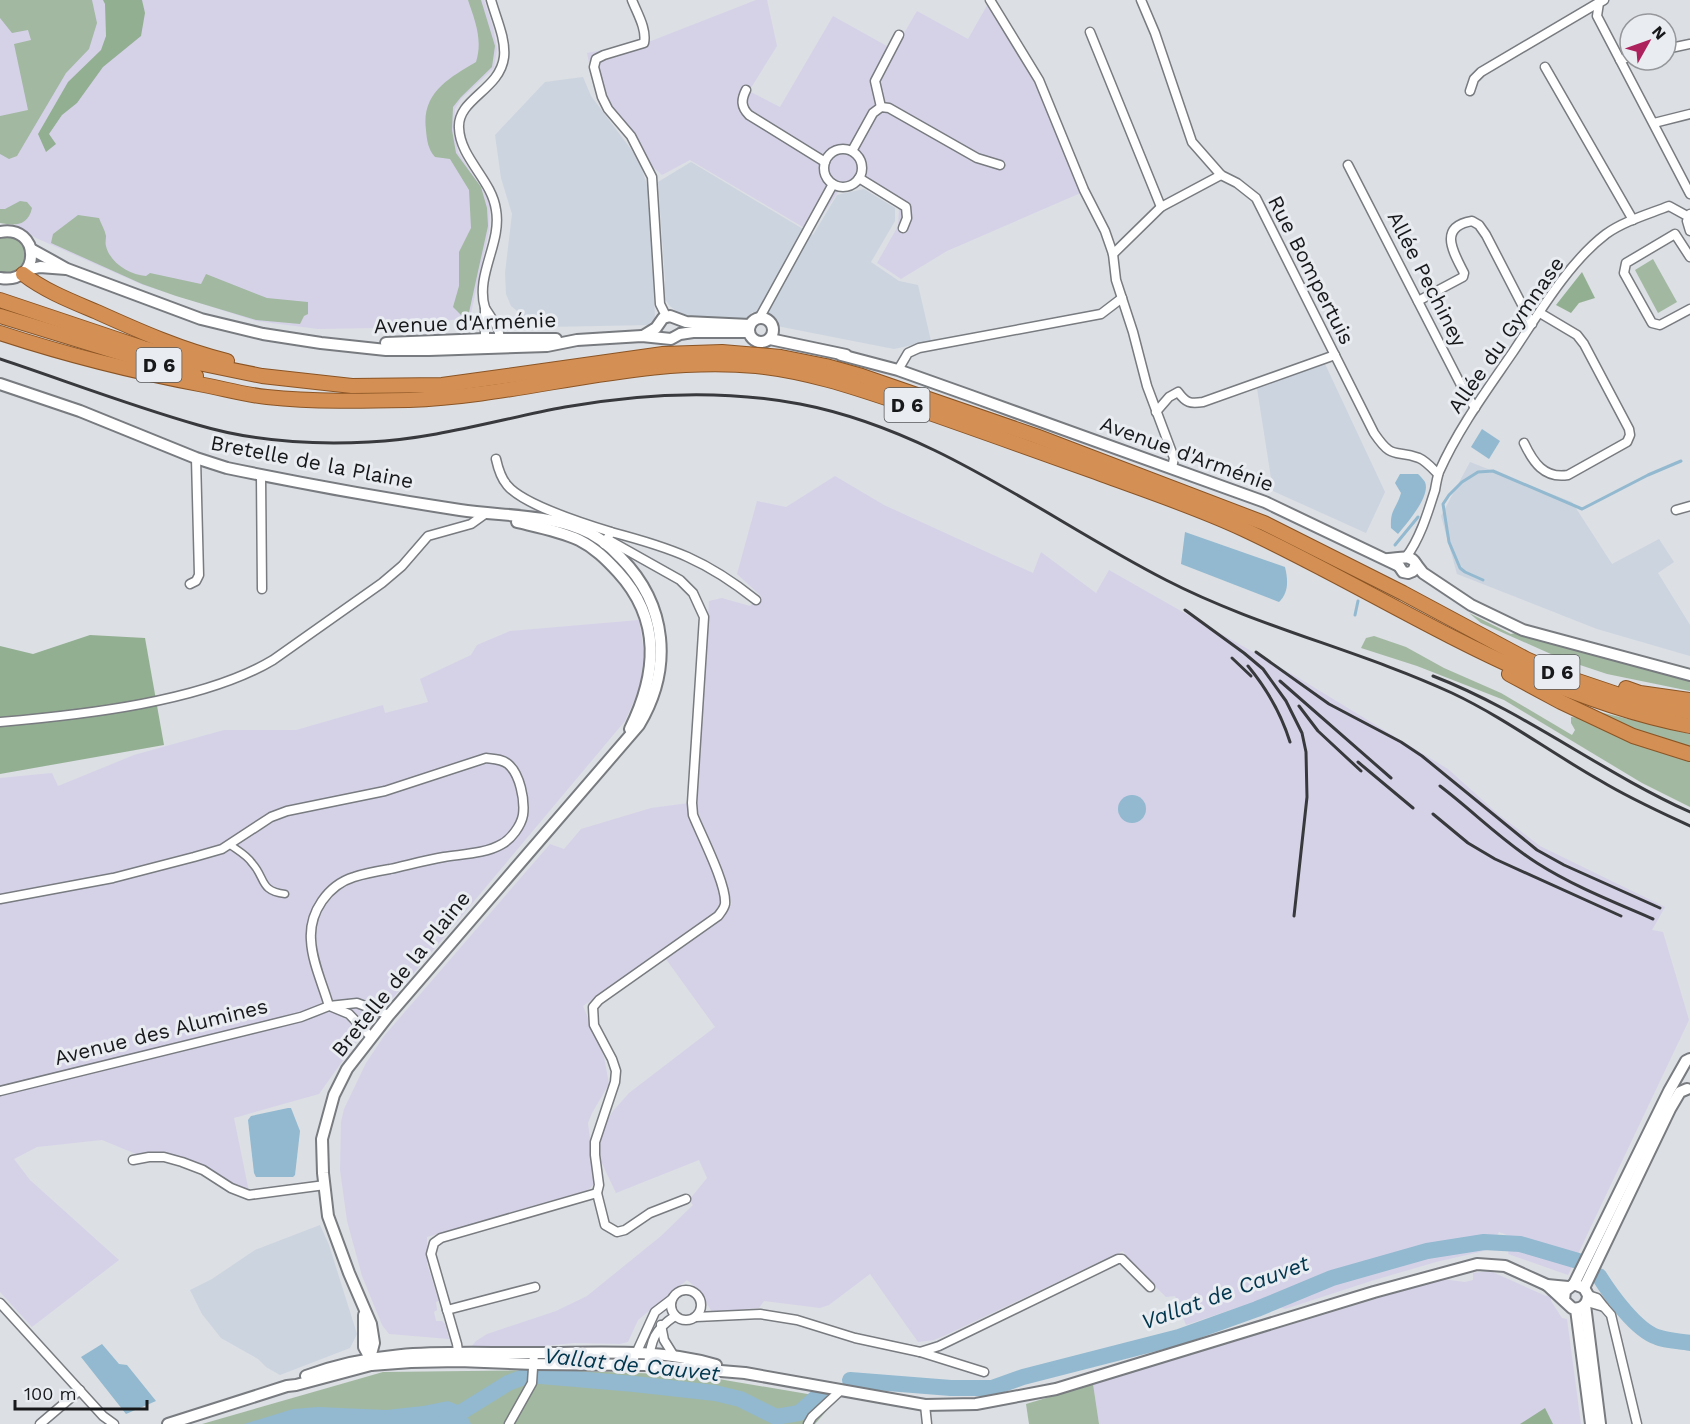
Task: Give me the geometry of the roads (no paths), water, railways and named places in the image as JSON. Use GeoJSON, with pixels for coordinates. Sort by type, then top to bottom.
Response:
{"type":"FeatureCollection","features":[{"type":"Feature","properties":{"kind":"highway"},"geometry":{"type":"LineString","coordinates":[[25,272],[39,286],[179,346],[310,382]]}},
{"type":"Feature","properties":{"kind":"highway","name":"D 6"},"geometry":{"type":"LineString","coordinates":[[0,300],[143,348],[203,364],[262,376],[352,386],[442,384],[663,354],[722,352],[781,357],[826,366],[872,379],[1036,436],[1264,523],[1433,609],[1492,642],[1569,678],[1646,704],[1690,712]]}},
{"type":"Feature","properties":{"kind":"highway","name":"D 6"},"geometry":{"type":"LineString","coordinates":[[0,316],[209,379],[322,399],[411,400],[480,394],[616,373],[713,365],[756,366],[806,374],[898,402],[1192,508],[1293,554],[1452,638],[1528,674],[1582,696],[1650,718],[1690,726]]}},
{"type":"Feature","properties":{"kind":"highway"},"geometry":{"type":"LineString","coordinates":[[0,333],[105,364],[187,382],[267,397],[322,399]]}},
{"type":"Feature","properties":{"kind":"highway"},"geometry":{"type":"LineString","coordinates":[[1433,609],[1569,669],[1640,693],[1690,700]]}},
{"type":"Feature","properties":{"kind":"highway"},"geometry":{"type":"LineString","coordinates":[[1452,638],[1483,659],[1560,702],[1633,736],[1690,754]]}},
{"type":"Feature","properties":{"kind":"main road","name":"Avenue d'Arménie"},"geometry":{"type":"LineString","coordinates":[[1,231],[20,234],[27,240],[31,249],[67,269],[201,319],[262,334],[353,346],[485,344],[642,336],[665,337]]}},
{"type":"Feature","properties":{"kind":"main road"},"geometry":{"type":"LineString","coordinates":[[25,272],[31,260],[31,249]]}},
{"type":"Feature","properties":{"kind":"main road","name":"Avenue d'Arménie"},"geometry":{"type":"LineString","coordinates":[[0,279],[8,280],[40,267],[67,269]]}},
{"type":"Feature","properties":{"kind":"main road"},"geometry":{"type":"LineString","coordinates":[[764,318],[770,321],[772,334],[759,342],[752,338],[750,328],[756,319],[764,318]]}},
{"type":"Feature","properties":{"kind":"main road"},"geometry":{"type":"LineString","coordinates":[[642,336],[668,320],[750,328]]}},
{"type":"Feature","properties":{"kind":"main road"},"geometry":{"type":"LineString","coordinates":[[668,320],[660,332],[665,337],[674,338],[680,334],[693,332],[750,328]]}},
{"type":"Feature","properties":{"kind":"main road"},"geometry":{"type":"LineString","coordinates":[[668,320],[681,324],[680,334]]}},
{"type":"Feature","properties":{"kind":"main road","name":"Avenue d'Arménie"},"geometry":{"type":"LineString","coordinates":[[772,334],[813,349],[899,368],[1264,502],[1384,560],[1411,562],[1485,613],[1523,630],[1690,675]]}},
{"type":"Feature","properties":{"kind":"main road","name":"Bretelle de la Plaine"},"geometry":{"type":"LineString","coordinates":[[0,384],[80,411],[196,458],[261,475],[485,514],[555,522],[608,538],[645,588],[660,627],[662,645],[656,690],[648,711],[639,725],[389,1015],[347,1069],[334,1095],[322,1139],[328,1216],[372,1324],[374,1351],[371,1362]]}},
{"type":"Feature","properties":{"kind":"main road","name":"Bretelle de la Plaine"},"geometry":{"type":"LineString","coordinates":[[485,514],[578,540],[599,553],[635,595],[649,631],[652,647],[651,665],[647,689],[624,740]]}},
{"type":"Feature","properties":{"kind":"main road"},"geometry":{"type":"LineString","coordinates":[[1591,1424],[1580,1296],[1679,1074],[1686,1061],[1690,1059]]}},
{"type":"Feature","properties":{"kind":"main road"},"geometry":{"type":"LineString","coordinates":[[1679,1074],[1682,1083],[1689,1090]]}},
{"type":"Feature","properties":{"kind":"main road"},"geometry":{"type":"LineString","coordinates":[[1547,1285],[1568,1306],[1580,1296],[1670,1109],[1680,1092],[1689,1090]]}},
{"type":"Feature","properties":{"kind":"main road"},"geometry":{"type":"LineString","coordinates":[[534,1367],[649,1353],[711,1363],[745,1373],[840,1391],[926,1405],[976,1404],[1056,1389],[1374,1292],[1477,1264],[1504,1266],[1547,1285],[1580,1296]]}},
{"type":"Feature","properties":{"kind":"main road"},"geometry":{"type":"LineString","coordinates":[[1580,1296],[1600,1424]]}},
{"type":"Feature","properties":{"kind":"main road"},"geometry":{"type":"LineString","coordinates":[[168,1424],[287,1386],[294,1380],[333,1366],[371,1362],[423,1352],[534,1367],[648,1365],[745,1373]]}},
{"type":"Feature","properties":{"kind":"street"},"geometry":{"type":"LineString","coordinates":[[485,344],[483,284],[497,212],[494,199],[463,144],[459,128],[460,116],[469,104],[493,82],[501,70],[504,56],[503,42],[491,0]]}},
{"type":"Feature","properties":{"kind":"street"},"geometry":{"type":"LineString","coordinates":[[632,0],[643,31],[644,43],[604,55],[596,59],[594,67],[602,97],[608,109],[631,136],[652,177],[660,304],[668,320]]}},
{"type":"Feature","properties":{"kind":"street"},"geometry":{"type":"LineString","coordinates":[[990,0],[1048,97],[1084,190],[1105,231],[1113,254],[1116,280],[1133,332],[1138,359],[1174,458],[1172,468]]}},
{"type":"Feature","properties":{"kind":"street","name":"Rue Bompertuis"},"geometry":{"type":"LineString","coordinates":[[1141,0],[1155,33],[1192,142],[1221,175],[1237,183],[1256,198],[1374,433],[1383,446],[1393,454],[1420,459],[1438,474]]}},
{"type":"Feature","properties":{"kind":"street"},"geometry":{"type":"LineString","coordinates":[[1600,1],[1597,16],[1618,56]]}},
{"type":"Feature","properties":{"kind":"street"},"geometry":{"type":"LineString","coordinates":[[1470,91],[1474,79],[1481,72],[1600,1]]}},
{"type":"Feature","properties":{"kind":"street"},"geometry":{"type":"LineString","coordinates":[[1090,32],[1161,207]]}},
{"type":"Feature","properties":{"kind":"street"},"geometry":{"type":"LineString","coordinates":[[881,107],[875,81],[899,35]]}},
{"type":"Feature","properties":{"kind":"street"},"geometry":{"type":"LineString","coordinates":[[1545,67],[1633,220]]}},
{"type":"Feature","properties":{"kind":"street"},"geometry":{"type":"LineString","coordinates":[[1626,72],[1690,194]]}},
{"type":"Feature","properties":{"kind":"street"},"geometry":{"type":"LineString","coordinates":[[746,90],[742,105],[749,115],[825,162]]}},
{"type":"Feature","properties":{"kind":"street"},"geometry":{"type":"LineString","coordinates":[[852,151],[873,113],[881,107],[889,108],[977,158],[1000,165]]}},
{"type":"Feature","properties":{"kind":"street"},"geometry":{"type":"LineString","coordinates":[[1654,123],[1690,114]]}},
{"type":"Feature","properties":{"kind":"street"},"geometry":{"type":"LineString","coordinates":[[836,150],[852,151],[857,155],[861,166],[859,178],[850,185],[833,184],[825,174],[825,162],[836,150]]}},
{"type":"Feature","properties":{"kind":"street","name":"Allée Pechiney"},"geometry":{"type":"LineString","coordinates":[[1348,165],[1475,408]]}},
{"type":"Feature","properties":{"kind":"street"},"geometry":{"type":"LineString","coordinates":[[1113,254],[1161,207],[1221,175]]}},
{"type":"Feature","properties":{"kind":"street"},"geometry":{"type":"LineString","coordinates":[[859,178],[906,207],[907,218],[903,228]]}},
{"type":"Feature","properties":{"kind":"street"},"geometry":{"type":"LineString","coordinates":[[761,315],[833,184]]}},
{"type":"Feature","properties":{"kind":"street","name":"Allée du Gymnase"},"geometry":{"type":"LineString","coordinates":[[1411,562],[1438,474],[1475,408],[1532,324],[1594,244],[1608,232],[1669,206],[1689,215]]}},
{"type":"Feature","properties":{"kind":"street"},"geometry":{"type":"LineString","coordinates":[[1689,215],[1690,231]]}},
{"type":"Feature","properties":{"kind":"street"},"geometry":{"type":"LineString","coordinates":[[1418,301],[1463,277],[1464,273],[1450,245],[1452,233],[1458,226],[1472,221],[1479,225],[1486,235],[1532,324]]}},
{"type":"Feature","properties":{"kind":"street"},"geometry":{"type":"LineString","coordinates":[[1690,257],[1675,234],[1626,263],[1624,267],[1624,273],[1652,323],[1660,325],[1690,309]]}},
{"type":"Feature","properties":{"kind":"street"},"geometry":{"type":"LineString","coordinates":[[899,368],[908,353],[919,348],[1101,314],[1122,298]]}},
{"type":"Feature","properties":{"kind":"street"},"geometry":{"type":"LineString","coordinates":[[485,308],[498,328],[501,343]]}},
{"type":"Feature","properties":{"kind":"street"},"geometry":{"type":"LineString","coordinates":[[1524,444],[1543,472],[1561,476],[1568,475],[1627,442],[1630,435],[1629,429],[1584,344],[1577,335],[1540,313]]}},
{"type":"Feature","properties":{"kind":"street"},"geometry":{"type":"LineString","coordinates":[[1156,412],[1169,397],[1178,392],[1184,401],[1203,402],[1335,356]]}},
{"type":"Feature","properties":{"kind":"street"},"geometry":{"type":"LineString","coordinates":[[190,584],[200,575],[196,458]]}},
{"type":"Feature","properties":{"kind":"street"},"geometry":{"type":"LineString","coordinates":[[496,459],[502,478],[516,494],[608,538],[680,580],[693,593],[704,617],[692,803],[693,815],[723,888],[725,903],[718,916],[599,1000],[593,1007],[594,1025],[616,1071],[615,1082],[595,1142],[599,1185],[597,1193],[605,1225],[617,1232],[626,1230],[650,1213],[686,1199]]}},
{"type":"Feature","properties":{"kind":"street"},"geometry":{"type":"LineString","coordinates":[[261,475],[262,589]]}},
{"type":"Feature","properties":{"kind":"street"},"geometry":{"type":"LineString","coordinates":[[1676,510],[1690,506]]}},
{"type":"Feature","properties":{"kind":"street"},"geometry":{"type":"LineString","coordinates":[[0,722],[54,717],[151,700],[214,685],[254,670],[273,660],[382,584],[402,566],[428,536],[471,524],[485,514]]}},
{"type":"Feature","properties":{"kind":"street"},"geometry":{"type":"LineString","coordinates":[[599,553],[608,538]]}},
{"type":"Feature","properties":{"kind":"street"},"geometry":{"type":"LineString","coordinates":[[608,538],[656,544],[698,560],[756,600]]}},
{"type":"Feature","properties":{"kind":"street"},"geometry":{"type":"LineString","coordinates":[[0,899],[150,869],[222,849],[255,826],[287,810],[385,791],[486,758],[498,759],[508,764],[516,774],[521,789],[523,816],[512,837],[501,845],[484,850],[352,877],[333,889],[317,907],[312,921],[311,939],[329,1006],[349,1014],[371,1037]]}},
{"type":"Feature","properties":{"kind":"street"},"geometry":{"type":"LineString","coordinates":[[229,844],[253,863],[267,888],[276,893],[285,894]]}},
{"type":"Feature","properties":{"kind":"street","name":"Avenue des Alumines"},"geometry":{"type":"LineString","coordinates":[[0,1091],[301,1017],[329,1006],[357,1003],[389,1015]]}},
{"type":"Feature","properties":{"kind":"street"},"geometry":{"type":"LineString","coordinates":[[133,1160],[164,1157],[182,1162],[203,1170],[231,1188],[249,1195],[325,1185]]}},
{"type":"Feature","properties":{"kind":"street"},"geometry":{"type":"LineString","coordinates":[[459,1356],[431,1254],[434,1243],[441,1238],[597,1193]]}},
{"type":"Feature","properties":{"kind":"street"},"geometry":{"type":"LineString","coordinates":[[920,1352],[939,1346],[1118,1259],[1122,1259],[1150,1287]]}},
{"type":"Feature","properties":{"kind":"street"},"geometry":{"type":"LineString","coordinates":[[447,1310],[535,1287]]}},
{"type":"Feature","properties":{"kind":"street"},"geometry":{"type":"LineString","coordinates":[[631,1365],[655,1312],[678,1292],[692,1290],[696,1293],[702,1305],[696,1317]]}},
{"type":"Feature","properties":{"kind":"street"},"geometry":{"type":"LineString","coordinates":[[1580,1296],[1604,1307],[1611,1315],[1637,1424]]}},
{"type":"Feature","properties":{"kind":"street"},"geometry":{"type":"LineString","coordinates":[[672,1299],[671,1308],[675,1316],[688,1320],[696,1317],[760,1314],[797,1320],[855,1338],[920,1352],[984,1372]]}},
{"type":"Feature","properties":{"kind":"street"},"geometry":{"type":"LineString","coordinates":[[0,1303],[80,1390],[103,1420],[114,1424]]}},
{"type":"Feature","properties":{"kind":"street"},"geometry":{"type":"LineString","coordinates":[[648,1365],[654,1335],[661,1325],[675,1316]]}},
{"type":"Feature","properties":{"kind":"street"},"geometry":{"type":"LineString","coordinates":[[661,1325],[664,1340],[674,1356]]}},
{"type":"Feature","properties":{"kind":"street"},"geometry":{"type":"LineString","coordinates":[[509,1424],[532,1383],[534,1367]]}},
{"type":"Feature","properties":{"kind":"street"},"geometry":{"type":"LineString","coordinates":[[40,1424],[80,1390]]}},
{"type":"Feature","properties":{"kind":"street"},"geometry":{"type":"LineString","coordinates":[[808,1424],[840,1391]]}},
{"type":"Feature","properties":{"kind":"street"},"geometry":{"type":"LineString","coordinates":[[926,1405],[927,1424]]}},
{"type":"Feature","properties":{"kind":"water"},"geometry":{"type":"Polygon","coordinates":[[[1482,429],[1500,441],[1489,459],[1471,447],[1482,429]]]}},
{"type":"Feature","properties":{"kind":"water"},"geometry":{"type":"Polygon","coordinates":[[[1400,474],[1418,474],[1425,482],[1426,488],[1417,509],[1398,534],[1391,528],[1391,522],[1392,513],[1401,493],[1395,483],[1400,474]]]}},
{"type":"Feature","properties":{"kind":"water"},"geometry":{"type":"Polygon","coordinates":[[[1185,532],[1285,567],[1287,586],[1285,594],[1279,602],[1181,564],[1185,532]]]}},
{"type":"Feature","properties":{"kind":"water"},"geometry":{"type":"Polygon","coordinates":[[[1132,795],[1142,799],[1146,809],[1142,819],[1132,823],[1122,819],[1118,809],[1122,799],[1132,795]]]}},
{"type":"Feature","properties":{"kind":"water"},"geometry":{"type":"Polygon","coordinates":[[[291,1108],[300,1131],[295,1175],[293,1177],[256,1177],[248,1120],[251,1116],[291,1108]]]}},
{"type":"Feature","properties":{"kind":"water"},"geometry":{"type":"Polygon","coordinates":[[[102,1344],[119,1364],[127,1365],[156,1401],[126,1414],[81,1357],[102,1344]]]}},
{"type":"Feature","properties":{"kind":"water"},"geometry":{"type":"Polygon","coordinates":[[[448,1401],[463,1407],[471,1424],[244,1424],[293,1409],[318,1407],[386,1410],[448,1401]]]}},
{"type":"Feature","properties":{"kind":"waterway"},"geometry":{"type":"LineString","coordinates":[[1483,580],[1460,568],[1449,542],[1443,504],[1462,482],[1478,472],[1493,471],[1582,509],[1681,461]]}},
{"type":"Feature","properties":{"kind":"waterway"},"geometry":{"type":"LineString","coordinates":[[1395,545],[1418,517]]}},
{"type":"Feature","properties":{"kind":"waterway"},"geometry":{"type":"LineString","coordinates":[[1355,615],[1358,601]]}},
{"type":"Feature","properties":{"kind":"waterway","name":"Vallat de Cauvet"},"geometry":{"type":"LineString","coordinates":[[850,1380],[951,1388],[992,1388],[1023,1377],[1179,1337],[1257,1309],[1332,1278],[1427,1251],[1484,1242],[1520,1244],[1578,1261]]}},
{"type":"Feature","properties":{"kind":"waterway","name":"Vallat de Cauvet"},"geometry":{"type":"LineString","coordinates":[[1599,1276],[1617,1302],[1649,1333],[1669,1340],[1690,1343]]}},
{"type":"Feature","properties":{"kind":"waterway","name":"Vallat de Cauvet"},"geometry":{"type":"LineString","coordinates":[[442,1424],[508,1383],[529,1375],[715,1393],[740,1399],[776,1417],[799,1413],[819,1395]]}},
{"type":"Feature","properties":{"kind":"railway"},"geometry":{"type":"LineString","coordinates":[[0,359],[123,402],[198,425],[239,435],[304,442],[369,442],[418,437],[565,407],[653,396],[741,396],[800,404],[850,416],[898,434],[989,478],[1121,556],[1201,597],[1452,693],[1491,713],[1612,787],[1690,826]]}},
{"type":"Feature","properties":{"kind":"railway"},"geometry":{"type":"LineString","coordinates":[[1185,610],[1263,669],[1286,701],[1302,733],[1306,752],[1307,797],[1294,916]]}},
{"type":"Feature","properties":{"kind":"railway"},"geometry":{"type":"LineString","coordinates":[[1256,652],[1329,704],[1401,742],[1422,756],[1537,850],[1564,865],[1660,908]]}},
{"type":"Feature","properties":{"kind":"railway"},"geometry":{"type":"LineString","coordinates":[[1232,658],[1251,676]]}},
{"type":"Feature","properties":{"kind":"railway"},"geometry":{"type":"LineString","coordinates":[[1248,666],[1273,702],[1290,742]]}},
{"type":"Feature","properties":{"kind":"railway"},"geometry":{"type":"LineString","coordinates":[[1433,676],[1499,706],[1625,779],[1690,812]]}},
{"type":"Feature","properties":{"kind":"railway"},"geometry":{"type":"LineString","coordinates":[[1280,681],[1391,778]]}},
{"type":"Feature","properties":{"kind":"railway"},"geometry":{"type":"LineString","coordinates":[[1299,706],[1318,731],[1361,771]]}},
{"type":"Feature","properties":{"kind":"railway"},"geometry":{"type":"LineString","coordinates":[[1358,762],[1413,808]]}},
{"type":"Feature","properties":{"kind":"railway"},"geometry":{"type":"LineString","coordinates":[[1440,786],[1537,863],[1579,886],[1653,919]]}},
{"type":"Feature","properties":{"kind":"railway"},"geometry":{"type":"LineString","coordinates":[[1433,814],[1468,843],[1495,859],[1621,916]]}}]}
